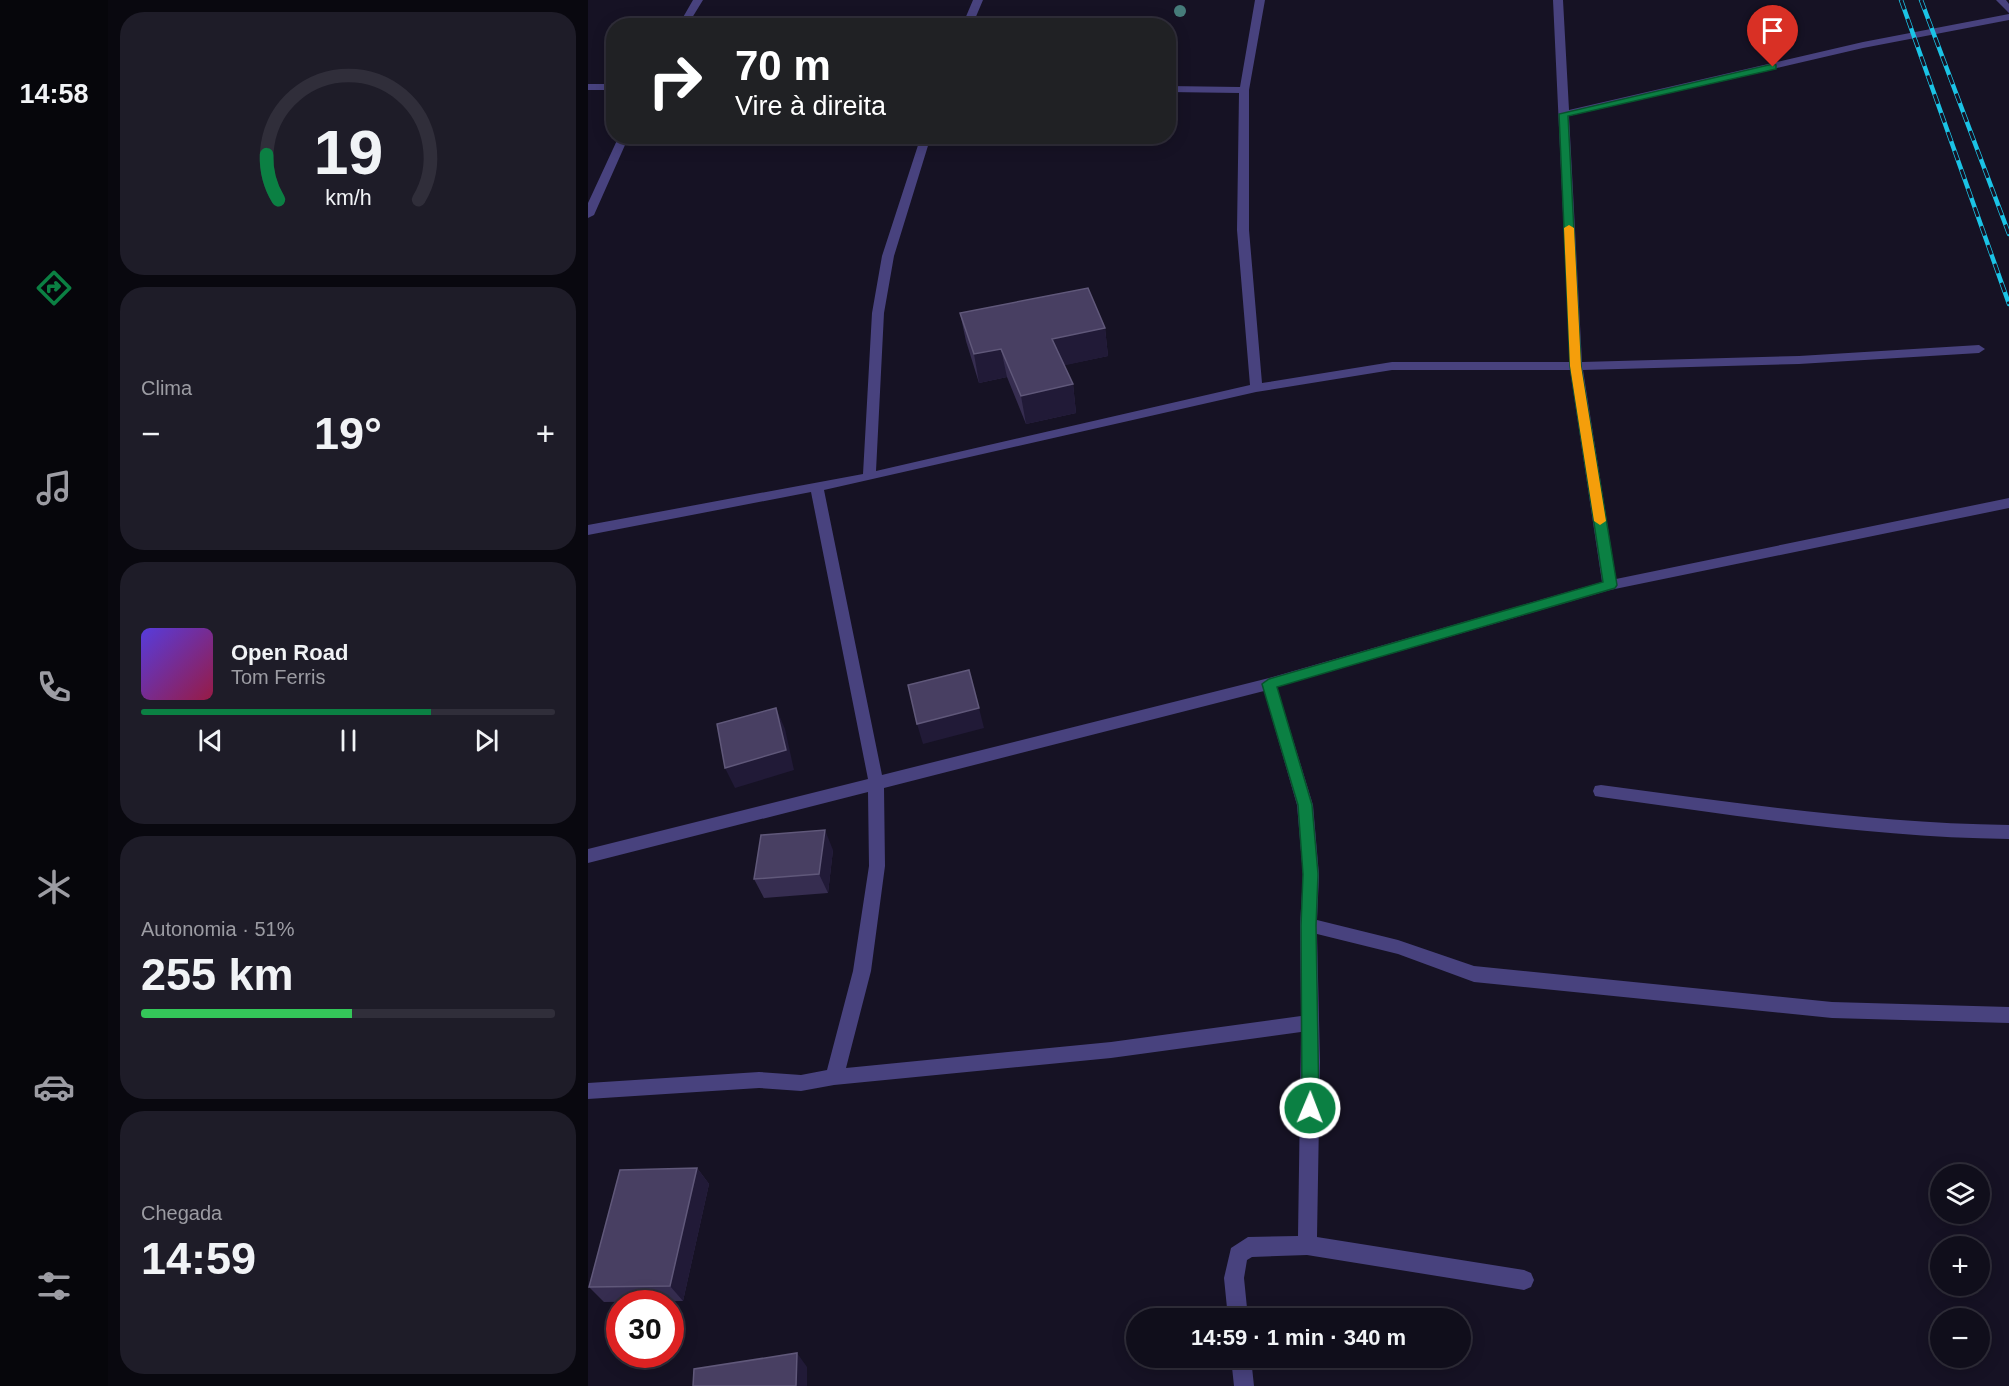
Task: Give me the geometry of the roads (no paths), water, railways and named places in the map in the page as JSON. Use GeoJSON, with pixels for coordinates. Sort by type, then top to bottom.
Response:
{"type":"FeatureCollection","features":[{"type":"Feature","properties":{"kind":"street"},"geometry":{"type":"LineString","coordinates":[[687,18],[698,0]]}},
{"type":"Feature","properties":{"kind":"street"},"geometry":{"type":"LineString","coordinates":[[971,18],[978,0]]}},
{"type":"Feature","properties":{"kind":"street"},"geometry":{"type":"LineString","coordinates":[[1256,388],[1243,230],[1244,90],[1260,0]]}},
{"type":"Feature","properties":{"kind":"street"},"geometry":{"type":"LineString","coordinates":[[1558,0],[1576,366],[1610,585]]}},
{"type":"Feature","properties":{"kind":"street"},"geometry":{"type":"LineString","coordinates":[[2001,0],[2009,10]]}},
{"type":"Feature","properties":{"kind":"street"},"geometry":{"type":"LineString","coordinates":[[1563,114],[1863,45],[2009,17]]}},
{"type":"Feature","properties":{"kind":"street"},"geometry":{"type":"LineString","coordinates":[[588,87],[606,87]]}},
{"type":"Feature","properties":{"kind":"street"},"geometry":{"type":"LineString","coordinates":[[1176,89],[1244,90]]}},
{"type":"Feature","properties":{"kind":"street"},"geometry":{"type":"LineString","coordinates":[[588,215],[620,144]]}},
{"type":"Feature","properties":{"kind":"street"},"geometry":{"type":"LineString","coordinates":[[869,477],[878,313],[886,267],[924,144]]}},
{"type":"Feature","properties":{"kind":"street"},"geometry":{"type":"LineString","coordinates":[[588,530],[869,477],[1256,388],[1392,366],[1576,366],[1798,360],[1979,349]]}},
{"type":"Feature","properties":{"kind":"street"},"geometry":{"type":"LineString","coordinates":[[817,486],[876,782],[878,866],[862,971],[834,1077]]}},
{"type":"Feature","properties":{"kind":"street"},"geometry":{"type":"LineString","coordinates":[[588,856],[1269,684],[1610,585],[2009,503]]}},
{"type":"Feature","properties":{"kind":"street"},"geometry":{"type":"LineString","coordinates":[[1269,684],[1305,805],[1311,874],[1308,926],[1310,1023],[1307,1245]]}},
{"type":"Feature","properties":{"kind":"street"},"geometry":{"type":"LineString","coordinates":[[1601,791],[1825,822],[1971,833],[2009,832]]}},
{"type":"Feature","properties":{"kind":"street"},"geometry":{"type":"LineString","coordinates":[[1308,926],[1398,947],[1474,974],[1832,1010],[2009,1015]]}},
{"type":"Feature","properties":{"kind":"street"},"geometry":{"type":"LineString","coordinates":[[588,1091],[759,1080],[801,1083],[834,1077],[1099,1051],[1310,1023]]}},
{"type":"Feature","properties":{"kind":"street"},"geometry":{"type":"LineString","coordinates":[[1237,1308],[1234,1278],[1238,1255],[1248,1247],[1307,1245],[1524,1280]]}},
{"type":"Feature","properties":{"kind":"street"},"geometry":{"type":"LineString","coordinates":[[1242,1368],[1244,1386]]}},
{"type":"Feature","properties":{"kind":"railway"},"geometry":{"type":"LineString","coordinates":[[1901,0],[2009,304]]}},
{"type":"Feature","properties":{"kind":"railway"},"geometry":{"type":"LineString","coordinates":[[1921,0],[2009,234]]}}]}
